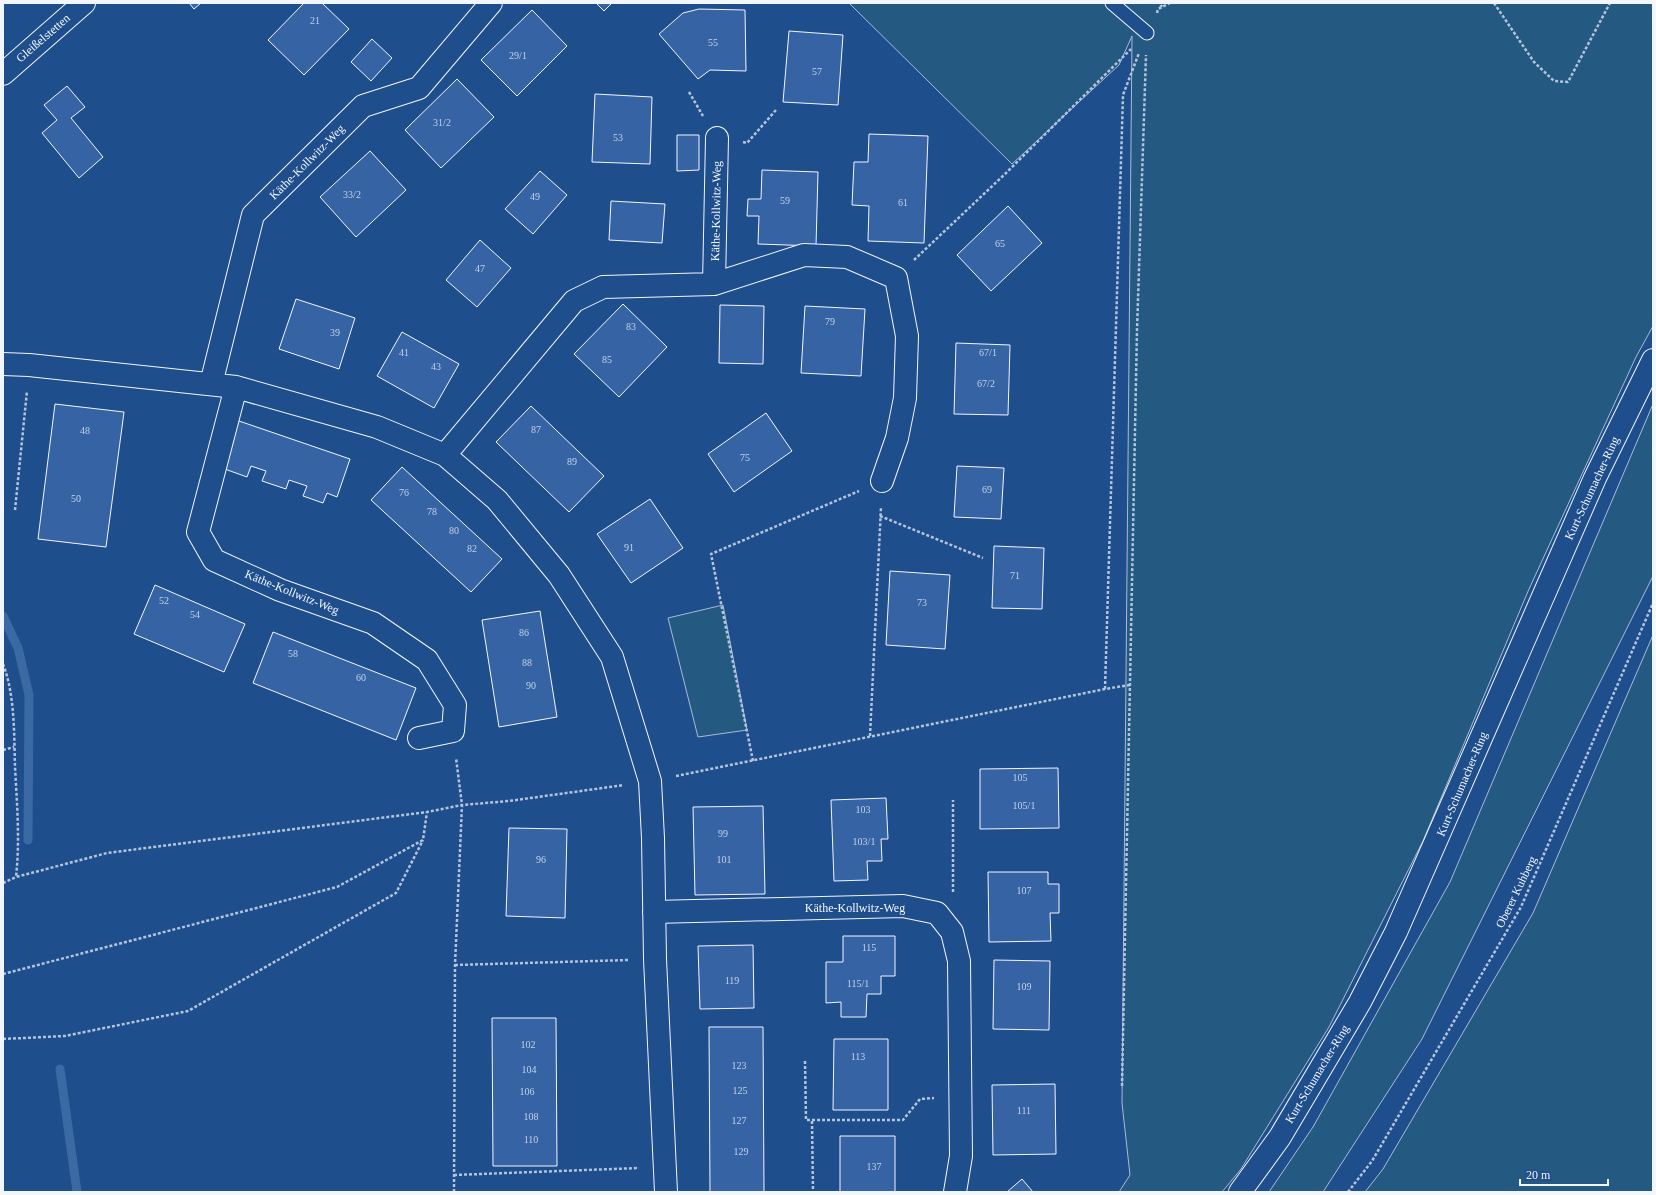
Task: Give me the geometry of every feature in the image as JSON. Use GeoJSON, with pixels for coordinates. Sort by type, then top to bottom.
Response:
{"type":"FeatureCollection","features":[{"type":"Feature","properties":{"kind":"street","name":"Gleißelstetten"},"geometry":{"type":"LineString","coordinates":[[3,74],[84,3]]}},
{"type":"Feature","properties":{"kind":"street","name":"Käthe-Kollwitz-Weg"},"geometry":{"type":"LineString","coordinates":[[211,384],[253,216],[363,106],[419,88],[490,3]]}},
{"type":"Feature","properties":{"kind":"street","name":"Käthe-Kollwitz-Weg"},"geometry":{"type":"LineString","coordinates":[[714,284],[717,138]]}},
{"type":"Feature","properties":{"kind":"street"},"geometry":{"type":"LineString","coordinates":[[445,455],[574,301],[603,287],[714,284],[804,255],[847,257],[896,278],[907,336],[905,398],[897,438],[882,481]]}},
{"type":"Feature","properties":{"kind":"street","name":"Kurt-Schumacher-Ring"},"geometry":{"type":"LineString","coordinates":[[1240,1192],[1280,1137],[1360,1002],[1396,932],[1595,478],[1653,360]]}},
{"type":"Feature","properties":{"kind":"street"},"geometry":{"type":"LineString","coordinates":[[3,364],[29,365],[236,387],[377,427],[445,455],[497,500],[559,575],[612,657],[650,781],[654,838],[655,959],[666,1192]]}},
{"type":"Feature","properties":{"kind":"street","name":"Käthe-Kollwitz-Weg"},"geometry":{"type":"LineString","coordinates":[[236,387],[198,532],[214,560],[280,590],[373,623],[427,660],[455,705],[453,732]]}},
{"type":"Feature","properties":{"kind":"street"},"geometry":{"type":"LineString","coordinates":[[419,738],[453,732]]}},
{"type":"Feature","properties":{"kind":"street","name":"Käthe-Kollwitz-Weg"},"geometry":{"type":"LineString","coordinates":[[654,912],[903,906],[937,913],[952,932],[959,961],[961,1156],[955,1192]]}},
{"type":"Feature","properties":{"kind":"lane"},"geometry":{"type":"LineString","coordinates":[[1112,3],[1147,33]]}},
{"type":"Feature","properties":{"kind":"path"},"geometry":{"type":"LineString","coordinates":[[1158,9],[1164,3]]}},
{"type":"Feature","properties":{"kind":"path"},"geometry":{"type":"LineString","coordinates":[[1494,3],[1534,62],[1554,81],[1568,82],[1610,3]]}},
{"type":"Feature","properties":{"kind":"path"},"geometry":{"type":"LineString","coordinates":[[896,278],[1005,174],[1147,33]]}},
{"type":"Feature","properties":{"kind":"path"},"geometry":{"type":"LineString","coordinates":[[1122,1086],[1137,322],[1147,33]]}},
{"type":"Feature","properties":{"kind":"path"},"geometry":{"type":"LineString","coordinates":[[1104,689],[1123,95],[1147,33]]}},
{"type":"Feature","properties":{"kind":"path"},"geometry":{"type":"LineString","coordinates":[[717,138],[747,142],[776,110]]}},
{"type":"Feature","properties":{"kind":"path"},"geometry":{"type":"LineString","coordinates":[[16,510],[29,365]]}},
{"type":"Feature","properties":{"kind":"path"},"geometry":{"type":"LineString","coordinates":[[753,761],[712,554],[882,481],[870,736]]}},
{"type":"Feature","properties":{"kind":"path"},"geometry":{"type":"LineString","coordinates":[[880,516],[983,558]]}},
{"type":"Feature","properties":{"kind":"path","name":"Oberer Kuhberg"},"geometry":{"type":"LineString","coordinates":[[1348,1192],[1372,1161],[1521,907],[1653,603]]}},
{"type":"Feature","properties":{"kind":"path"},"geometry":{"type":"LineString","coordinates":[[3,664],[9,680],[14,747],[19,854],[16,877]]}},
{"type":"Feature","properties":{"kind":"path"},"geometry":{"type":"LineString","coordinates":[[3,883],[16,877],[106,853],[427,812],[462,805],[509,801],[650,781],[1130,685]]}},
{"type":"Feature","properties":{"kind":"path"},"geometry":{"type":"LineString","coordinates":[[453,732],[462,805],[455,965],[454,1192]]}},
{"type":"Feature","properties":{"kind":"path"},"geometry":{"type":"LineString","coordinates":[[3,750],[14,747]]}},
{"type":"Feature","properties":{"kind":"path"},"geometry":{"type":"LineString","coordinates":[[952,932],[953,800]]}},
{"type":"Feature","properties":{"kind":"path"},"geometry":{"type":"LineString","coordinates":[[3,1039],[64,1036],[188,1011],[396,893],[423,840],[427,812]]}},
{"type":"Feature","properties":{"kind":"path"},"geometry":{"type":"LineString","coordinates":[[3,974],[337,887],[423,840]]}},
{"type":"Feature","properties":{"kind":"path"},"geometry":{"type":"LineString","coordinates":[[455,965],[655,959]]}},
{"type":"Feature","properties":{"kind":"path"},"geometry":{"type":"LineString","coordinates":[[805,1061],[806,1120],[903,1120],[920,1100],[961,1096]]}},
{"type":"Feature","properties":{"kind":"path"},"geometry":{"type":"LineString","coordinates":[[812,1120],[813,1192]]}},
{"type":"Feature","properties":{"kind":"path"},"geometry":{"type":"LineString","coordinates":[[454,1175],[665,1167]]}},
{"type":"Feature","properties":{"kind":"shaded area"},"geometry":{"type":"Polygon","coordinates":[[[849,3],[1653,3],[1653,326],[1636,357],[1529,589],[1423,841],[1329,1027],[1241,1169],[1222,1192],[1119,1192],[1130,1175],[1122,1103],[1132,36],[1119,65],[1012,164],[849,3]]]}},
{"type":"Feature","properties":{"kind":"shaded area"},"geometry":{"type":"Polygon","coordinates":[[[1653,404],[1653,576],[1422,1039],[1323,1192],[1269,1192],[1313,1127],[1450,882],[1653,404]]]}},
{"type":"Feature","properties":{"kind":"shaded area"},"geometry":{"type":"Polygon","coordinates":[[[723,605],[747,730],[698,737],[668,618],[723,605]]]}},
{"type":"Feature","properties":{"kind":"shaded area"},"geometry":{"type":"Polygon","coordinates":[[[1653,635],[1653,1192],[1365,1192],[1383,1169],[1533,913],[1653,635]]]}},
{"type":"Feature","properties":{"kind":"building"},"geometry":{"type":"Polygon","coordinates":[[[189,3],[201,3],[194,9],[189,3]]]}},
{"type":"Feature","properties":{"kind":"building"},"geometry":{"type":"Polygon","coordinates":[[[304,3],[322,3],[349,29],[304,75],[268,40],[304,3]]]}},
{"type":"Feature","properties":{"kind":"building"},"geometry":{"type":"Polygon","coordinates":[[[596,3],[612,3],[604,11],[596,3]]]}},
{"type":"Feature","properties":{"kind":"building"},"geometry":{"type":"Polygon","coordinates":[[[699,9],[745,10],[746,71],[710,70],[698,79],[659,34],[683,13],[699,9]]]}},
{"type":"Feature","properties":{"kind":"building"},"geometry":{"type":"Polygon","coordinates":[[[532,10],[567,46],[517,96],[481,60],[532,10]]]}},
{"type":"Feature","properties":{"kind":"building"},"geometry":{"type":"Polygon","coordinates":[[[789,31],[843,35],[838,105],[783,102],[789,31]]]}},
{"type":"Feature","properties":{"kind":"building"},"geometry":{"type":"Polygon","coordinates":[[[372,39],[392,58],[371,81],[351,62],[372,39]]]}},
{"type":"Feature","properties":{"kind":"building"},"geometry":{"type":"Polygon","coordinates":[[[457,79],[494,117],[441,168],[405,130],[457,79]]]}},
{"type":"Feature","properties":{"kind":"building"},"geometry":{"type":"Polygon","coordinates":[[[67,86],[85,107],[71,118],[103,157],[79,178],[42,133],[57,120],[44,105],[67,86]]]}},
{"type":"Feature","properties":{"kind":"building"},"geometry":{"type":"Polygon","coordinates":[[[595,94],[652,97],[650,164],[592,162],[595,94]]]}},
{"type":"Feature","properties":{"kind":"building"},"geometry":{"type":"Polygon","coordinates":[[[869,134],[928,136],[924,243],[868,241],[869,206],[852,205],[854,162],[868,162],[869,134]]]}},
{"type":"Feature","properties":{"kind":"building"},"geometry":{"type":"Polygon","coordinates":[[[677,135],[699,135],[699,170],[677,171],[677,135]]]}},
{"type":"Feature","properties":{"kind":"building"},"geometry":{"type":"Polygon","coordinates":[[[370,151],[406,190],[356,237],[320,197],[370,151]]]}},
{"type":"Feature","properties":{"kind":"building"},"geometry":{"type":"Polygon","coordinates":[[[762,170],[818,172],[816,246],[758,244],[759,216],[747,216],[748,199],[761,199],[762,170]]]}},
{"type":"Feature","properties":{"kind":"building"},"geometry":{"type":"Polygon","coordinates":[[[540,171],[567,195],[533,234],[505,209],[540,171]]]}},
{"type":"Feature","properties":{"kind":"building"},"geometry":{"type":"Polygon","coordinates":[[[611,201],[665,204],[662,243],[609,240],[611,201]]]}},
{"type":"Feature","properties":{"kind":"building"},"geometry":{"type":"Polygon","coordinates":[[[1008,206],[1042,243],[991,291],[957,255],[1008,206]]]}},
{"type":"Feature","properties":{"kind":"building"},"geometry":{"type":"Polygon","coordinates":[[[480,240],[511,268],[477,307],[446,280],[480,240]]]}},
{"type":"Feature","properties":{"kind":"building"},"geometry":{"type":"Polygon","coordinates":[[[296,299],[355,318],[339,369],[279,349],[296,299]]]}},
{"type":"Feature","properties":{"kind":"building"},"geometry":{"type":"Polygon","coordinates":[[[623,304],[667,347],[619,397],[574,354],[623,304]]]}},
{"type":"Feature","properties":{"kind":"building"},"geometry":{"type":"Polygon","coordinates":[[[720,305],[764,306],[763,364],[719,363],[720,305]]]}},
{"type":"Feature","properties":{"kind":"building"},"geometry":{"type":"Polygon","coordinates":[[[805,306],[865,309],[861,376],[801,373],[805,306]]]}},
{"type":"Feature","properties":{"kind":"building"},"geometry":{"type":"Polygon","coordinates":[[[402,332],[459,364],[434,408],[377,376],[402,332]]]}},
{"type":"Feature","properties":{"kind":"building"},"geometry":{"type":"Polygon","coordinates":[[[956,343],[1010,345],[1008,415],[954,414],[956,343]]]}},
{"type":"Feature","properties":{"kind":"building"},"geometry":{"type":"Polygon","coordinates":[[[55,404],[124,412],[106,547],[38,539],[55,404]]]}},
{"type":"Feature","properties":{"kind":"building"},"geometry":{"type":"Polygon","coordinates":[[[531,406],[604,476],[569,512],[496,442],[531,406]]]}},
{"type":"Feature","properties":{"kind":"building"},"geometry":{"type":"Polygon","coordinates":[[[766,413],[792,451],[734,492],[708,454],[766,413]]]}},
{"type":"Feature","properties":{"kind":"building"},"geometry":{"type":"Polygon","coordinates":[[[239,421],[350,459],[337,497],[327,493],[323,503],[303,496],[307,486],[289,480],[286,489],[262,481],[266,471],[251,466],[247,477],[222,468],[239,421]]]}},
{"type":"Feature","properties":{"kind":"building"},"geometry":{"type":"Polygon","coordinates":[[[957,466],[1004,468],[1001,519],[954,517],[957,466]]]}},
{"type":"Feature","properties":{"kind":"building"},"geometry":{"type":"Polygon","coordinates":[[[402,467],[502,559],[471,592],[371,500],[402,467]]]}},
{"type":"Feature","properties":{"kind":"building"},"geometry":{"type":"Polygon","coordinates":[[[650,499],[683,548],[631,583],[597,534],[650,499]]]}},
{"type":"Feature","properties":{"kind":"building"},"geometry":{"type":"Polygon","coordinates":[[[994,546],[1044,548],[1042,609],[992,608],[994,546]]]}},
{"type":"Feature","properties":{"kind":"building"},"geometry":{"type":"Polygon","coordinates":[[[890,571],[950,575],[945,649],[886,645],[890,571]]]}},
{"type":"Feature","properties":{"kind":"building"},"geometry":{"type":"Polygon","coordinates":[[[155,585],[245,624],[224,672],[134,634],[155,585]]]}},
{"type":"Feature","properties":{"kind":"building"},"geometry":{"type":"Polygon","coordinates":[[[540,611],[557,717],[499,727],[482,620],[540,611]]]}},
{"type":"Feature","properties":{"kind":"building"},"geometry":{"type":"Polygon","coordinates":[[[273,632],[416,688],[396,740],[253,683],[273,632]]]}},
{"type":"Feature","properties":{"kind":"building"},"geometry":{"type":"Polygon","coordinates":[[[1058,768],[1059,828],[980,829],[980,769],[1058,768]]]}},
{"type":"Feature","properties":{"kind":"building"},"geometry":{"type":"Polygon","coordinates":[[[886,798],[888,839],[881,839],[882,861],[867,861],[868,880],[834,881],[831,800],[886,798]]]}},
{"type":"Feature","properties":{"kind":"building"},"geometry":{"type":"Polygon","coordinates":[[[763,806],[765,894],[695,895],[693,807],[763,806]]]}},
{"type":"Feature","properties":{"kind":"building"},"geometry":{"type":"Polygon","coordinates":[[[509,828],[567,829],[565,918],[506,916],[509,828]]]}},
{"type":"Feature","properties":{"kind":"building"},"geometry":{"type":"Polygon","coordinates":[[[988,872],[1048,872],[1048,884],[1059,884],[1059,913],[1050,913],[1051,941],[989,942],[988,872]]]}},
{"type":"Feature","properties":{"kind":"building"},"geometry":{"type":"Polygon","coordinates":[[[843,936],[895,936],[895,976],[881,976],[881,994],[867,994],[866,1017],[841,1017],[841,1002],[826,1003],[826,962],[843,962],[843,936]]]}},
{"type":"Feature","properties":{"kind":"building"},"geometry":{"type":"Polygon","coordinates":[[[753,945],[754,1008],[700,1009],[698,946],[753,945]]]}},
{"type":"Feature","properties":{"kind":"building"},"geometry":{"type":"Polygon","coordinates":[[[994,960],[1050,961],[1049,1030],[993,1029],[994,960]]]}},
{"type":"Feature","properties":{"kind":"building"},"geometry":{"type":"Polygon","coordinates":[[[492,1018],[556,1018],[557,1166],[493,1166],[492,1018]]]}},
{"type":"Feature","properties":{"kind":"building"},"geometry":{"type":"Polygon","coordinates":[[[709,1027],[763,1027],[764,1192],[710,1192],[709,1027]]]}},
{"type":"Feature","properties":{"kind":"building"},"geometry":{"type":"Polygon","coordinates":[[[834,1039],[888,1039],[888,1110],[833,1110],[834,1039]]]}},
{"type":"Feature","properties":{"kind":"building"},"geometry":{"type":"Polygon","coordinates":[[[1055,1084],[1056,1154],[993,1155],[992,1085],[1055,1084]]]}},
{"type":"Feature","properties":{"kind":"building"},"geometry":{"type":"Polygon","coordinates":[[[840,1136],[895,1136],[895,1192],[840,1192],[840,1136]]]}},
{"type":"Feature","properties":{"kind":"building"},"geometry":{"type":"Polygon","coordinates":[[[1022,1179],[1033,1192],[1007,1192],[1022,1179]]]}},
{"type":"Feature","properties":{"kind":"waterway"},"geometry":{"type":"LineString","coordinates":[[3,616],[18,648],[29,695],[28,840]]}},
{"type":"Feature","properties":{"kind":"waterway"},"geometry":{"type":"LineString","coordinates":[[60,1069],[77,1192]]}}]}
